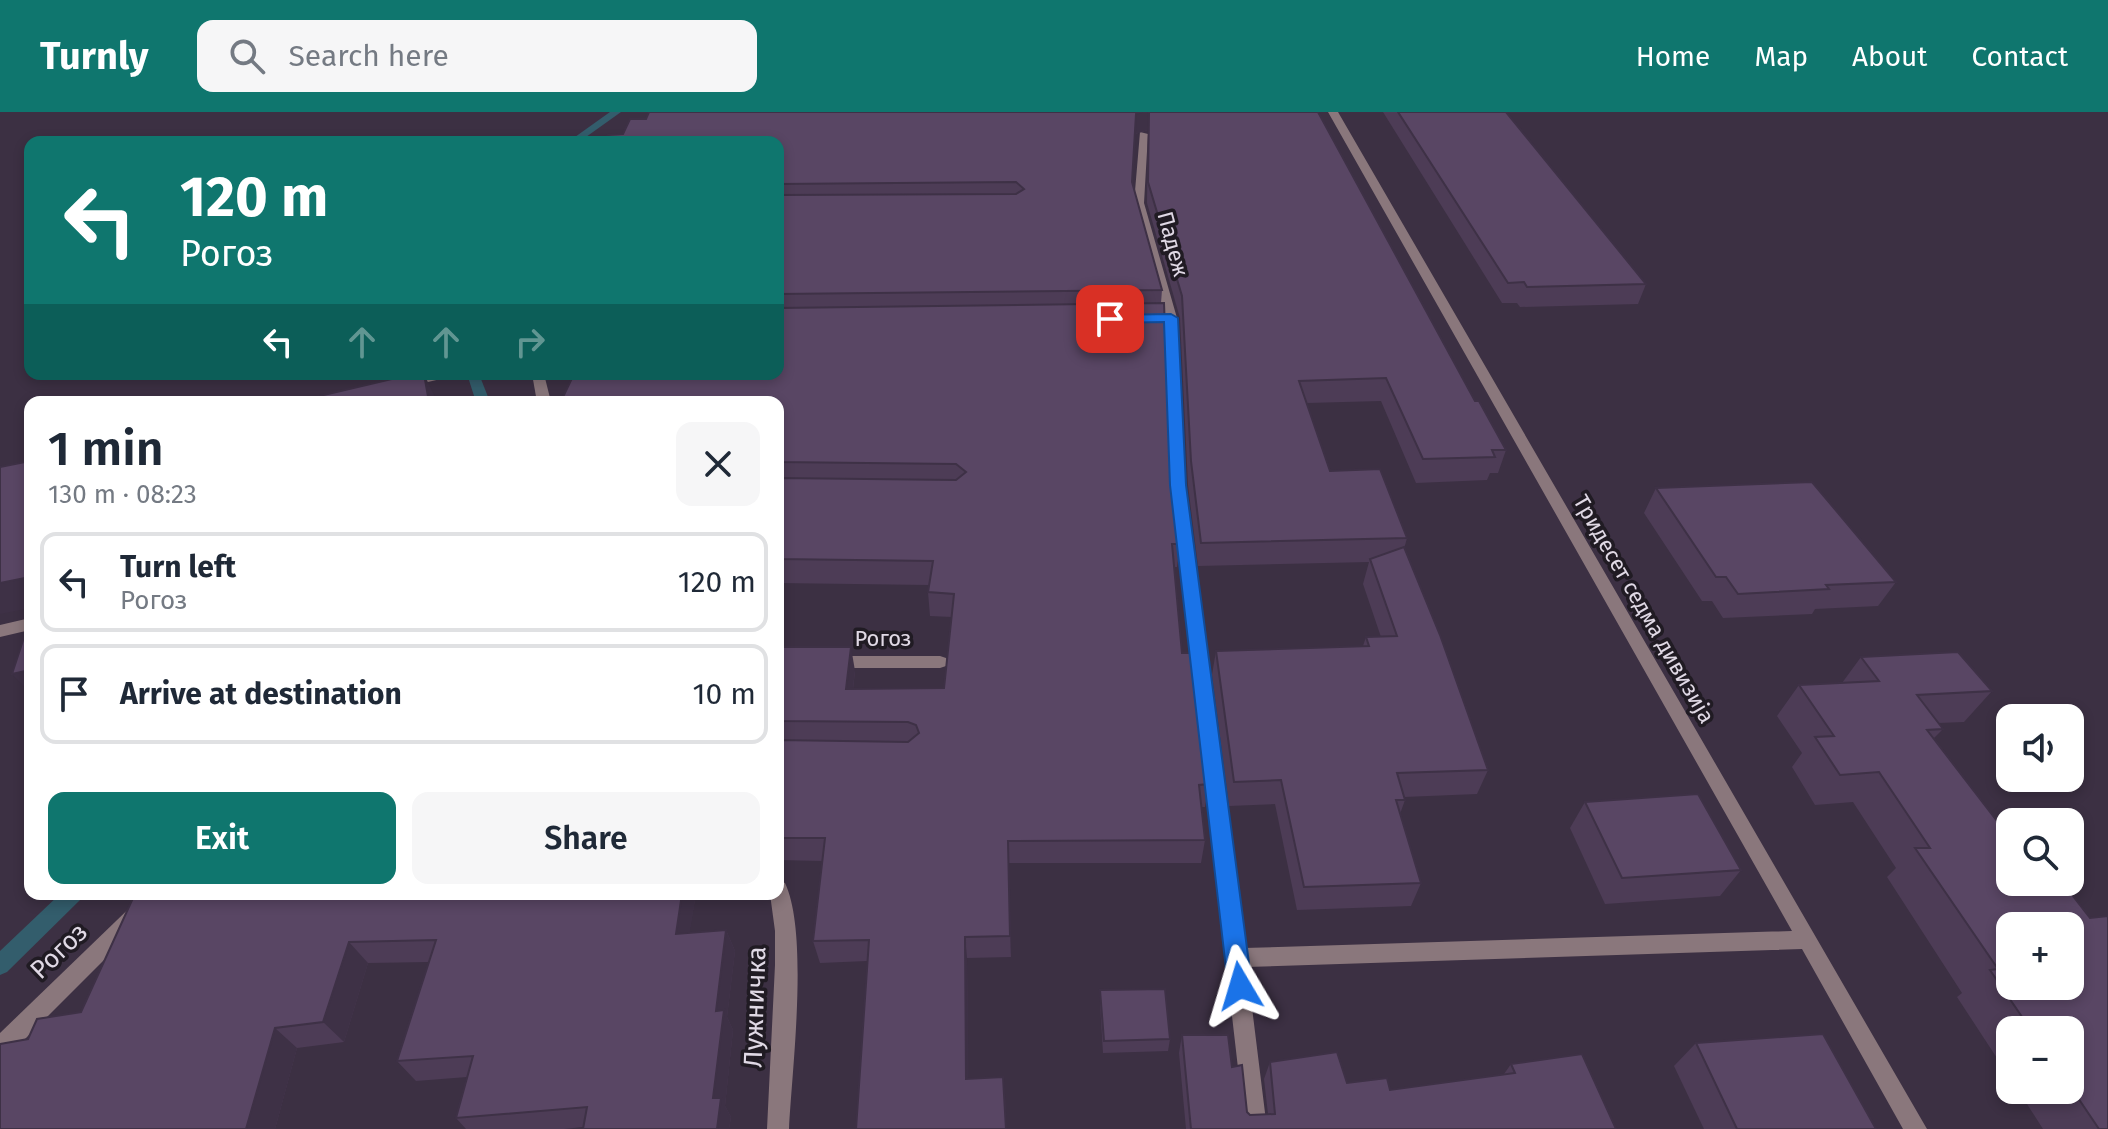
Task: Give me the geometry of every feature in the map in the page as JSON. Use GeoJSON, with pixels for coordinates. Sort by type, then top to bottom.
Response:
{"type":"FeatureCollection","features":[{"type":"Feature","properties":{"kind":"street","name":"Тридесет седма дивизија"},"geometry":{"type":"LineString","coordinates":[[1333,112],[1916,1129]]}},
{"type":"Feature","properties":{"kind":"street","name":"Падеж"},"geometry":{"type":"LineString","coordinates":[[1143,134],[1139,203],[1163,318],[1178,485],[1256,1129]]}},
{"type":"Feature","properties":{"kind":"street"},"geometry":{"type":"LineString","coordinates":[[395,385],[419,380]]}},
{"type":"Feature","properties":{"kind":"street"},"geometry":{"type":"LineString","coordinates":[[0,631],[24,625]]}},
{"type":"Feature","properties":{"kind":"street","name":"Рогоз"},"geometry":{"type":"LineString","coordinates":[[822,662],[940,662]]}},
{"type":"Feature","properties":{"kind":"street","name":"Рогоз"},"geometry":{"type":"LineString","coordinates":[[0,1048],[151,900]]}},
{"type":"Feature","properties":{"kind":"street","name":"Лужничка"},"geometry":{"type":"LineString","coordinates":[[778,1129],[786,944],[782,900]]}},
{"type":"Feature","properties":{"kind":"street"},"geometry":{"type":"LineString","coordinates":[[1237,958],[1809,940]]}},
{"type":"Feature","properties":{"kind":"building"},"geometry":{"type":"Polygon","coordinates":[[[649,112],[1142,112],[1136,114],[1132,182],[1162,290],[784,294],[784,195],[1016,194],[1024,189],[1016,182],[784,184],[784,136],[607,136],[623,134],[630,119],[646,119],[649,112]]]}},
{"type":"Feature","properties":{"kind":"building"},"geometry":{"type":"Polygon","coordinates":[[[1149,112],[1318,112],[1475,401],[1479,401],[1506,450],[1492,450],[1495,457],[1423,459],[1386,378],[1299,381],[1330,471],[1380,469],[1407,538],[1201,543],[1191,461],[1182,296],[1148,182],[1149,112]]]}},
{"type":"Feature","properties":{"kind":"building"},"geometry":{"type":"Polygon","coordinates":[[[1398,112],[1506,112],[1646,284],[1527,287],[1524,282],[1508,283],[1398,112]]]}},
{"type":"Feature","properties":{"kind":"building"},"geometry":{"type":"Polygon","coordinates":[[[1164,303],[1170,462],[1180,544],[1172,544],[1182,653],[1193,653],[1209,784],[1199,785],[1205,840],[1008,841],[1010,936],[965,937],[966,1079],[1003,1077],[1006,1129],[856,1129],[869,940],[813,941],[825,838],[784,838],[784,740],[908,742],[919,733],[916,725],[908,722],[784,721],[784,647],[851,647],[846,689],[944,688],[954,594],[928,592],[933,561],[784,559],[784,478],[956,480],[966,472],[956,464],[784,462],[784,396],[563,396],[571,380],[784,380],[784,308],[1164,303]]]}},
{"type":"Feature","properties":{"kind":"building"},"geometry":{"type":"Polygon","coordinates":[[[388,380],[425,380],[428,396],[320,396],[388,380]]]}},
{"type":"Feature","properties":{"kind":"building"},"geometry":{"type":"Polygon","coordinates":[[[24,462],[24,578],[0,583],[0,467],[24,462]]]}},
{"type":"Feature","properties":{"kind":"building"},"geometry":{"type":"Polygon","coordinates":[[[1812,482],[1896,582],[1738,594],[1726,577],[1716,577],[1656,488],[1812,482]]]}},
{"type":"Feature","properties":{"kind":"building"},"geometry":{"type":"Polygon","coordinates":[[[1404,547],[1440,635],[1488,770],[1397,773],[1405,800],[1396,800],[1421,883],[1304,887],[1281,780],[1234,782],[1216,651],[1369,646],[1366,637],[1397,636],[1370,559],[1404,547]]]}},
{"type":"Feature","properties":{"kind":"building"},"geometry":{"type":"Polygon","coordinates":[[[24,637],[24,671],[12,674],[24,637]]]}},
{"type":"Feature","properties":{"kind":"building"},"geometry":{"type":"Polygon","coordinates":[[[1958,652],[1992,691],[1917,695],[1943,729],[1927,730],[1996,820],[1996,896],[2073,896],[2090,918],[2108,916],[2108,1129],[2099,1129],[2082,1104],[2084,1016],[2021,1016],[2010,1000],[2084,1000],[2084,912],[1996,912],[1996,966],[1915,848],[1930,848],[1879,772],[1840,775],[1815,737],[1834,736],[1799,685],[1879,681],[1861,657],[1958,652]]]}},
{"type":"Feature","properties":{"kind":"building"},"geometry":{"type":"Polygon","coordinates":[[[1698,794],[1741,870],[1622,878],[1585,802],[1698,794]]]}},
{"type":"Feature","properties":{"kind":"building"},"geometry":{"type":"Polygon","coordinates":[[[132,900],[681,900],[676,934],[726,930],[716,1011],[724,1010],[713,1098],[721,1098],[717,1129],[583,1129],[587,1107],[456,1118],[473,1056],[397,1061],[436,940],[349,942],[323,1022],[275,1028],[246,1129],[0,1129],[0,1044],[28,1039],[37,1019],[81,1012],[132,900]]]}},
{"type":"Feature","properties":{"kind":"building"},"geometry":{"type":"Polygon","coordinates":[[[1165,989],[1170,1039],[1104,1041],[1100,990],[1165,989]]]}},
{"type":"Feature","properties":{"kind":"building"},"geometry":{"type":"Polygon","coordinates":[[[1823,1034],[1876,1129],[1737,1129],[1696,1043],[1823,1034]]]}},
{"type":"Feature","properties":{"kind":"building"},"geometry":{"type":"Polygon","coordinates":[[[1182,1035],[1228,1035],[1232,1067],[1242,1065],[1247,1112],[1250,1115],[1275,1114],[1270,1062],[1337,1052],[1347,1083],[1387,1078],[1390,1090],[1515,1073],[1511,1064],[1582,1054],[1616,1129],[1191,1129],[1182,1035]]]}},
{"type":"Feature","properties":{"kind":"waterway","name":"Рогоз"},"geometry":{"type":"LineString","coordinates":[[582,136],[616,112]]}},
{"type":"Feature","properties":{"kind":"waterway","name":"Рогоз"},"geometry":{"type":"LineString","coordinates":[[475,380],[481,396]]}},
{"type":"Feature","properties":{"kind":"waterway","name":"Рогоз"},"geometry":{"type":"LineString","coordinates":[[0,965],[67,900]]}},
{"type":"Feature","properties":{"kind":"route"},"geometry":{"type":"LineString","coordinates":[[1110,319],[1171,318],[1178,485],[1240,986]]}}]}
